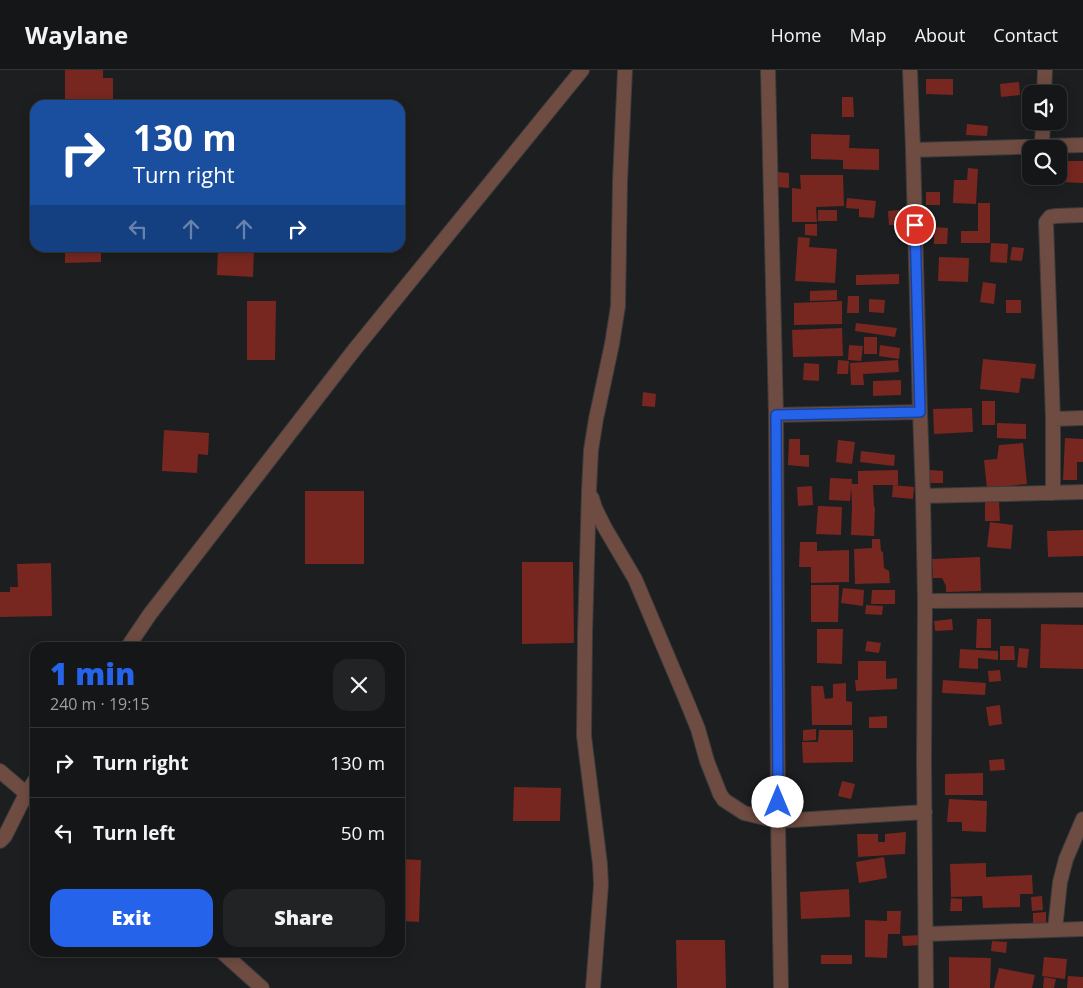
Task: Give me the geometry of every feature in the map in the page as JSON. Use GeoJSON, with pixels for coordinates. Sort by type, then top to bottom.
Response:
{"type":"FeatureCollection","features":[{"type":"Feature","properties":{"kind":"street"},"geometry":{"type":"LineString","coordinates":[[130,642],[355,350],[582,70]]}},
{"type":"Feature","properties":{"kind":"street"},"geometry":{"type":"LineString","coordinates":[[593,988],[601,886],[584,736],[589,490],[591,450],[618,306],[620,181],[625,70]]}},
{"type":"Feature","properties":{"kind":"street"},"geometry":{"type":"LineString","coordinates":[[768,70],[776,415],[778,821],[781,988]]}},
{"type":"Feature","properties":{"kind":"street"},"geometry":{"type":"LineString","coordinates":[[910,70],[925,601],[926,988]]}},
{"type":"Feature","properties":{"kind":"street"},"geometry":{"type":"LineString","coordinates":[[1044,85],[1045,70]]}},
{"type":"Feature","properties":{"kind":"street"},"geometry":{"type":"LineString","coordinates":[[1067,145],[1083,145]]}},
{"type":"Feature","properties":{"kind":"street"},"geometry":{"type":"LineString","coordinates":[[913,150],[1022,147]]}},
{"type":"Feature","properties":{"kind":"street"},"geometry":{"type":"LineString","coordinates":[[1053,493],[1053,419],[1046,222],[1050,217],[1083,215]]}},
{"type":"Feature","properties":{"kind":"street"},"geometry":{"type":"LineString","coordinates":[[776,415],[920,412]]}},
{"type":"Feature","properties":{"kind":"street"},"geometry":{"type":"LineString","coordinates":[[1053,419],[1083,418]]}},
{"type":"Feature","properties":{"kind":"street"},"geometry":{"type":"LineString","coordinates":[[589,490],[595,508],[635,580],[694,720],[707,761],[724,800],[744,813],[778,821],[925,812]]}},
{"type":"Feature","properties":{"kind":"street"},"geometry":{"type":"LineString","coordinates":[[923,496],[1083,492]]}},
{"type":"Feature","properties":{"kind":"street"},"geometry":{"type":"LineString","coordinates":[[925,601],[1083,600]]}},
{"type":"Feature","properties":{"kind":"street"},"geometry":{"type":"LineString","coordinates":[[0,771],[30,798],[0,841]]}},
{"type":"Feature","properties":{"kind":"street"},"geometry":{"type":"LineString","coordinates":[[1055,929],[1060,882],[1066,859],[1083,819]]}},
{"type":"Feature","properties":{"kind":"street"},"geometry":{"type":"LineString","coordinates":[[926,934],[1083,929]]}},
{"type":"Feature","properties":{"kind":"street"},"geometry":{"type":"LineString","coordinates":[[228,957],[262,988]]}},
{"type":"Feature","properties":{"kind":"building"},"geometry":{"type":"Polygon","coordinates":[[[65,70],[103,70],[103,78],[113,78],[113,100],[65,100],[65,70]]]}},
{"type":"Feature","properties":{"kind":"building"},"geometry":{"type":"Polygon","coordinates":[[[926,79],[953,79],[953,95],[926,94],[926,79]]]}},
{"type":"Feature","properties":{"kind":"building"},"geometry":{"type":"Polygon","coordinates":[[[1019,82],[1020,95],[1001,97],[1000,84],[1019,82]]]}},
{"type":"Feature","properties":{"kind":"building"},"geometry":{"type":"Polygon","coordinates":[[[842,97],[853,97],[854,117],[842,117],[842,97]]]}},
{"type":"Feature","properties":{"kind":"building"},"geometry":{"type":"Polygon","coordinates":[[[967,124],[988,126],[987,136],[966,135],[967,124]]]}},
{"type":"Feature","properties":{"kind":"building"},"geometry":{"type":"Polygon","coordinates":[[[811,134],[850,135],[849,148],[879,149],[879,170],[843,169],[843,160],[811,159],[811,134]]]}},
{"type":"Feature","properties":{"kind":"building"},"geometry":{"type":"Polygon","coordinates":[[[1067,161],[1083,161],[1083,183],[1067,182],[1067,161]]]}},
{"type":"Feature","properties":{"kind":"building"},"geometry":{"type":"Polygon","coordinates":[[[968,168],[978,169],[976,204],[953,203],[954,180],[967,180],[968,168]]]}},
{"type":"Feature","properties":{"kind":"building"},"geometry":{"type":"Polygon","coordinates":[[[776,172],[789,173],[789,188],[775,187],[776,172]]]}},
{"type":"Feature","properties":{"kind":"building"},"geometry":{"type":"Polygon","coordinates":[[[800,175],[843,175],[844,206],[816,207],[817,222],[792,222],[792,188],[801,189],[800,175]]]}},
{"type":"Feature","properties":{"kind":"building"},"geometry":{"type":"Polygon","coordinates":[[[926,192],[940,192],[940,205],[926,205],[926,192]]]}},
{"type":"Feature","properties":{"kind":"building"},"geometry":{"type":"Polygon","coordinates":[[[847,198],[876,201],[874,218],[859,217],[859,209],[846,208],[847,198]]]}},
{"type":"Feature","properties":{"kind":"building"},"geometry":{"type":"Polygon","coordinates":[[[978,203],[990,203],[990,243],[961,243],[961,231],[978,231],[978,203]]]}},
{"type":"Feature","properties":{"kind":"building"},"geometry":{"type":"Polygon","coordinates":[[[818,210],[837,210],[837,221],[818,221],[818,210]]]}},
{"type":"Feature","properties":{"kind":"building"},"geometry":{"type":"Polygon","coordinates":[[[899,210],[900,225],[889,225],[888,211],[899,210]]]}},
{"type":"Feature","properties":{"kind":"building"},"geometry":{"type":"Polygon","coordinates":[[[805,224],[817,224],[817,236],[805,235],[805,224]]]}},
{"type":"Feature","properties":{"kind":"building"},"geometry":{"type":"Polygon","coordinates":[[[934,227],[948,228],[947,244],[934,244],[934,227]]]}},
{"type":"Feature","properties":{"kind":"building"},"geometry":{"type":"Polygon","coordinates":[[[798,237],[810,238],[809,247],[837,249],[835,283],[795,281],[798,237]]]}},
{"type":"Feature","properties":{"kind":"building"},"geometry":{"type":"Polygon","coordinates":[[[991,243],[1008,244],[1007,263],[990,262],[991,243]]]}},
{"type":"Feature","properties":{"kind":"building"},"geometry":{"type":"Polygon","coordinates":[[[1012,247],[1024,248],[1022,261],[1010,260],[1012,247]]]}},
{"type":"Feature","properties":{"kind":"building"},"geometry":{"type":"Polygon","coordinates":[[[65,252],[101,252],[101,262],[65,263],[65,252]]]}},
{"type":"Feature","properties":{"kind":"building"},"geometry":{"type":"Polygon","coordinates":[[[218,252],[254,252],[253,277],[217,275],[218,252]]]}},
{"type":"Feature","properties":{"kind":"building"},"geometry":{"type":"Polygon","coordinates":[[[939,257],[969,258],[968,282],[938,281],[939,257]]]}},
{"type":"Feature","properties":{"kind":"building"},"geometry":{"type":"Polygon","coordinates":[[[899,274],[899,284],[856,285],[856,275],[899,274]]]}},
{"type":"Feature","properties":{"kind":"building"},"geometry":{"type":"Polygon","coordinates":[[[983,282],[996,284],[994,304],[980,302],[983,282]]]}},
{"type":"Feature","properties":{"kind":"building"},"geometry":{"type":"Polygon","coordinates":[[[837,290],[837,300],[810,301],[810,291],[837,290]]]}},
{"type":"Feature","properties":{"kind":"building"},"geometry":{"type":"Polygon","coordinates":[[[848,296],[859,296],[859,313],[847,313],[848,296]]]}},
{"type":"Feature","properties":{"kind":"building"},"geometry":{"type":"Polygon","coordinates":[[[869,299],[885,300],[884,313],[869,312],[869,299]]]}},
{"type":"Feature","properties":{"kind":"building"},"geometry":{"type":"Polygon","coordinates":[[[1006,300],[1021,300],[1021,313],[1006,313],[1006,300]]]}},
{"type":"Feature","properties":{"kind":"building"},"geometry":{"type":"Polygon","coordinates":[[[247,301],[276,301],[275,360],[247,360],[247,301]]]}},
{"type":"Feature","properties":{"kind":"building"},"geometry":{"type":"Polygon","coordinates":[[[842,301],[842,324],[794,325],[794,303],[842,301]]]}},
{"type":"Feature","properties":{"kind":"building"},"geometry":{"type":"Polygon","coordinates":[[[856,323],[897,328],[895,337],[855,331],[856,323]]]}},
{"type":"Feature","properties":{"kind":"building"},"geometry":{"type":"Polygon","coordinates":[[[842,328],[843,356],[793,357],[792,330],[842,328]]]}},
{"type":"Feature","properties":{"kind":"building"},"geometry":{"type":"Polygon","coordinates":[[[864,337],[877,337],[877,354],[864,354],[864,337]]]}},
{"type":"Feature","properties":{"kind":"building"},"geometry":{"type":"Polygon","coordinates":[[[849,345],[863,346],[861,361],[848,360],[849,345]]]}},
{"type":"Feature","properties":{"kind":"building"},"geometry":{"type":"Polygon","coordinates":[[[880,345],[900,348],[899,359],[879,356],[880,345]]]}},
{"type":"Feature","properties":{"kind":"building"},"geometry":{"type":"Polygon","coordinates":[[[983,359],[1036,364],[1034,379],[1021,378],[1019,393],[980,389],[983,359]]]}},
{"type":"Feature","properties":{"kind":"building"},"geometry":{"type":"Polygon","coordinates":[[[838,360],[849,361],[848,374],[837,374],[838,360]]]}},
{"type":"Feature","properties":{"kind":"building"},"geometry":{"type":"Polygon","coordinates":[[[898,360],[899,372],[863,374],[864,385],[851,385],[850,363],[898,360]]]}},
{"type":"Feature","properties":{"kind":"building"},"geometry":{"type":"Polygon","coordinates":[[[804,363],[819,364],[819,381],[803,380],[804,363]]]}},
{"type":"Feature","properties":{"kind":"building"},"geometry":{"type":"Polygon","coordinates":[[[901,380],[901,395],[873,396],[873,381],[901,380]]]}},
{"type":"Feature","properties":{"kind":"building"},"geometry":{"type":"Polygon","coordinates":[[[643,392],[656,394],[655,407],[642,406],[643,392]]]}},
{"type":"Feature","properties":{"kind":"building"},"geometry":{"type":"Polygon","coordinates":[[[982,401],[995,401],[995,425],[982,425],[982,401]]]}},
{"type":"Feature","properties":{"kind":"building"},"geometry":{"type":"Polygon","coordinates":[[[972,408],[973,432],[934,434],[933,409],[972,408]]]}},
{"type":"Feature","properties":{"kind":"building"},"geometry":{"type":"Polygon","coordinates":[[[997,423],[1026,424],[1026,439],[997,438],[997,423]]]}},
{"type":"Feature","properties":{"kind":"building"},"geometry":{"type":"Polygon","coordinates":[[[164,430],[209,433],[208,455],[198,454],[197,473],[162,471],[164,430]]]}},
{"type":"Feature","properties":{"kind":"building"},"geometry":{"type":"Polygon","coordinates":[[[1065,438],[1083,439],[1083,462],[1077,462],[1077,480],[1063,480],[1065,438]]]}},
{"type":"Feature","properties":{"kind":"building"},"geometry":{"type":"Polygon","coordinates":[[[789,439],[800,439],[800,455],[809,455],[809,467],[788,465],[789,439]]]}},
{"type":"Feature","properties":{"kind":"building"},"geometry":{"type":"Polygon","coordinates":[[[838,440],[855,442],[852,464],[836,462],[838,440]]]}},
{"type":"Feature","properties":{"kind":"building"},"geometry":{"type":"Polygon","coordinates":[[[1023,443],[1027,484],[987,488],[984,460],[997,459],[999,445],[1023,443]]]}},
{"type":"Feature","properties":{"kind":"building"},"geometry":{"type":"Polygon","coordinates":[[[861,451],[895,455],[894,466],[860,462],[861,451]]]}},
{"type":"Feature","properties":{"kind":"building"},"geometry":{"type":"Polygon","coordinates":[[[898,470],[898,485],[873,485],[875,507],[874,536],[851,535],[851,484],[858,484],[858,471],[898,470]]]}},
{"type":"Feature","properties":{"kind":"building"},"geometry":{"type":"Polygon","coordinates":[[[930,470],[943,471],[943,483],[930,483],[930,470]]]}},
{"type":"Feature","properties":{"kind":"building"},"geometry":{"type":"Polygon","coordinates":[[[830,478],[852,479],[850,501],[829,500],[830,478]]]}},
{"type":"Feature","properties":{"kind":"building"},"geometry":{"type":"Polygon","coordinates":[[[893,485],[914,487],[913,499],[892,497],[893,485]]]}},
{"type":"Feature","properties":{"kind":"building"},"geometry":{"type":"Polygon","coordinates":[[[812,486],[813,505],[798,506],[797,487],[812,486]]]}},
{"type":"Feature","properties":{"kind":"building"},"geometry":{"type":"Polygon","coordinates":[[[305,491],[364,491],[364,564],[305,564],[305,491]]]}},
{"type":"Feature","properties":{"kind":"building"},"geometry":{"type":"Polygon","coordinates":[[[999,501],[1000,521],[985,521],[985,502],[999,501]]]}},
{"type":"Feature","properties":{"kind":"building"},"geometry":{"type":"Polygon","coordinates":[[[818,506],[842,507],[841,535],[816,534],[818,506]]]}},
{"type":"Feature","properties":{"kind":"building"},"geometry":{"type":"Polygon","coordinates":[[[990,522],[1013,525],[1011,549],[987,547],[990,522]]]}},
{"type":"Feature","properties":{"kind":"building"},"geometry":{"type":"Polygon","coordinates":[[[1083,530],[1083,556],[1048,557],[1047,531],[1083,530]]]}},
{"type":"Feature","properties":{"kind":"building"},"geometry":{"type":"Polygon","coordinates":[[[872,539],[880,539],[884,568],[889,571],[890,583],[855,584],[854,549],[872,548],[872,539]]]}},
{"type":"Feature","properties":{"kind":"building"},"geometry":{"type":"Polygon","coordinates":[[[800,542],[817,542],[817,551],[849,550],[849,582],[811,583],[811,567],[799,567],[800,542]]]}},
{"type":"Feature","properties":{"kind":"building"},"geometry":{"type":"Polygon","coordinates":[[[980,557],[981,591],[946,592],[946,586],[942,578],[933,578],[932,559],[980,557]]]}},
{"type":"Feature","properties":{"kind":"building"},"geometry":{"type":"Polygon","coordinates":[[[522,562],[573,562],[574,643],[522,644],[522,562]]]}},
{"type":"Feature","properties":{"kind":"building"},"geometry":{"type":"Polygon","coordinates":[[[51,563],[52,616],[0,617],[0,592],[10,592],[10,587],[18,587],[17,564],[51,563]]]}},
{"type":"Feature","properties":{"kind":"building"},"geometry":{"type":"Polygon","coordinates":[[[811,585],[839,585],[838,622],[811,622],[811,585]]]}},
{"type":"Feature","properties":{"kind":"building"},"geometry":{"type":"Polygon","coordinates":[[[843,588],[864,590],[863,606],[841,603],[843,588]]]}},
{"type":"Feature","properties":{"kind":"building"},"geometry":{"type":"Polygon","coordinates":[[[872,590],[895,590],[895,604],[871,604],[872,590]]]}},
{"type":"Feature","properties":{"kind":"building"},"geometry":{"type":"Polygon","coordinates":[[[866,605],[883,606],[882,615],[865,614],[866,605]]]}},
{"type":"Feature","properties":{"kind":"building"},"geometry":{"type":"Polygon","coordinates":[[[952,619],[953,630],[935,631],[934,621],[952,619]]]}},
{"type":"Feature","properties":{"kind":"building"},"geometry":{"type":"Polygon","coordinates":[[[977,619],[991,619],[991,648],[976,648],[977,619]]]}},
{"type":"Feature","properties":{"kind":"building"},"geometry":{"type":"Polygon","coordinates":[[[1041,624],[1083,625],[1083,669],[1040,668],[1041,624]]]}},
{"type":"Feature","properties":{"kind":"building"},"geometry":{"type":"Polygon","coordinates":[[[817,629],[843,629],[842,664],[817,663],[817,629]]]}},
{"type":"Feature","properties":{"kind":"building"},"geometry":{"type":"Polygon","coordinates":[[[867,641],[881,643],[879,653],[865,651],[867,641]]]}},
{"type":"Feature","properties":{"kind":"building"},"geometry":{"type":"Polygon","coordinates":[[[1000,646],[1014,646],[1015,660],[1000,660],[1000,646]]]}},
{"type":"Feature","properties":{"kind":"building"},"geometry":{"type":"Polygon","coordinates":[[[1019,648],[1029,649],[1027,668],[1017,667],[1019,648]]]}},
{"type":"Feature","properties":{"kind":"building"},"geometry":{"type":"Polygon","coordinates":[[[960,649],[998,651],[998,660],[978,658],[978,669],[959,668],[960,649]]]}},
{"type":"Feature","properties":{"kind":"building"},"geometry":{"type":"Polygon","coordinates":[[[858,661],[886,661],[886,679],[897,678],[897,689],[856,691],[855,680],[858,680],[858,661]]]}},
{"type":"Feature","properties":{"kind":"building"},"geometry":{"type":"Polygon","coordinates":[[[1000,670],[1001,681],[989,682],[988,671],[1000,670]]]}},
{"type":"Feature","properties":{"kind":"building"},"geometry":{"type":"Polygon","coordinates":[[[943,680],[986,683],[985,695],[942,693],[943,680]]]}},
{"type":"Feature","properties":{"kind":"building"},"geometry":{"type":"Polygon","coordinates":[[[846,683],[846,701],[852,702],[852,725],[812,725],[811,686],[823,686],[825,699],[833,698],[833,684],[846,683]]]}},
{"type":"Feature","properties":{"kind":"building"},"geometry":{"type":"Polygon","coordinates":[[[1000,705],[1002,724],[989,726],[986,707],[1000,705]]]}},
{"type":"Feature","properties":{"kind":"building"},"geometry":{"type":"Polygon","coordinates":[[[887,716],[887,728],[869,728],[869,717],[887,716]]]}},
{"type":"Feature","properties":{"kind":"building"},"geometry":{"type":"Polygon","coordinates":[[[816,729],[816,740],[803,741],[803,730],[816,729]]]}},
{"type":"Feature","properties":{"kind":"building"},"geometry":{"type":"Polygon","coordinates":[[[819,730],[853,730],[853,762],[803,763],[802,742],[818,742],[819,730]]]}},
{"type":"Feature","properties":{"kind":"building"},"geometry":{"type":"Polygon","coordinates":[[[1004,759],[1005,770],[990,771],[989,760],[1004,759]]]}},
{"type":"Feature","properties":{"kind":"building"},"geometry":{"type":"Polygon","coordinates":[[[983,773],[983,795],[945,795],[945,774],[983,773]]]}},
{"type":"Feature","properties":{"kind":"building"},"geometry":{"type":"Polygon","coordinates":[[[842,781],[855,784],[851,799],[838,796],[842,781]]]}},
{"type":"Feature","properties":{"kind":"building"},"geometry":{"type":"Polygon","coordinates":[[[514,787],[561,788],[560,821],[513,821],[514,787]]]}},
{"type":"Feature","properties":{"kind":"building"},"geometry":{"type":"Polygon","coordinates":[[[949,799],[987,801],[986,832],[962,831],[962,822],[947,822],[949,799]]]}},
{"type":"Feature","properties":{"kind":"building"},"geometry":{"type":"Polygon","coordinates":[[[906,832],[905,854],[858,857],[857,834],[878,834],[878,842],[885,842],[885,834],[906,832]]]}},
{"type":"Feature","properties":{"kind":"building"},"geometry":{"type":"Polygon","coordinates":[[[884,857],[887,878],[859,883],[856,862],[884,857]]]}},
{"type":"Feature","properties":{"kind":"building"},"geometry":{"type":"Polygon","coordinates":[[[405,859],[421,860],[419,922],[405,921],[405,859]]]}},
{"type":"Feature","properties":{"kind":"building"},"geometry":{"type":"Polygon","coordinates":[[[986,863],[986,877],[1032,875],[1033,894],[1020,894],[1020,907],[983,908],[982,896],[951,897],[950,864],[986,863]]]}},
{"type":"Feature","properties":{"kind":"building"},"geometry":{"type":"Polygon","coordinates":[[[849,889],[850,917],[801,919],[800,892],[849,889]]]}},
{"type":"Feature","properties":{"kind":"building"},"geometry":{"type":"Polygon","coordinates":[[[1042,896],[1043,910],[1032,911],[1031,897],[1042,896]]]}},
{"type":"Feature","properties":{"kind":"building"},"geometry":{"type":"Polygon","coordinates":[[[951,898],[962,899],[962,911],[950,911],[951,898]]]}},
{"type":"Feature","properties":{"kind":"building"},"geometry":{"type":"Polygon","coordinates":[[[887,911],[901,911],[900,934],[888,934],[887,958],[865,957],[865,920],[887,921],[887,911]]]}},
{"type":"Feature","properties":{"kind":"building"},"geometry":{"type":"Polygon","coordinates":[[[1046,912],[1046,923],[1033,923],[1033,913],[1046,912]]]}},
{"type":"Feature","properties":{"kind":"building"},"geometry":{"type":"Polygon","coordinates":[[[921,935],[921,945],[903,946],[902,936],[921,935]]]}},
{"type":"Feature","properties":{"kind":"building"},"geometry":{"type":"Polygon","coordinates":[[[676,940],[725,940],[726,988],[677,988],[676,940]]]}},
{"type":"Feature","properties":{"kind":"building"},"geometry":{"type":"Polygon","coordinates":[[[992,941],[1007,942],[1006,953],[991,951],[992,941]]]}},
{"type":"Feature","properties":{"kind":"building"},"geometry":{"type":"Polygon","coordinates":[[[821,955],[852,955],[852,964],[821,964],[821,955]]]}},
{"type":"Feature","properties":{"kind":"building"},"geometry":{"type":"Polygon","coordinates":[[[949,957],[991,958],[990,988],[949,988],[949,957]]]}},
{"type":"Feature","properties":{"kind":"building"},"geometry":{"type":"Polygon","coordinates":[[[1044,957],[1067,959],[1065,979],[1042,976],[1044,957]]]}},
{"type":"Feature","properties":{"kind":"building"},"geometry":{"type":"Polygon","coordinates":[[[999,968],[1035,975],[1032,988],[994,988],[999,968]]]}},
{"type":"Feature","properties":{"kind":"building"},"geometry":{"type":"Polygon","coordinates":[[[1068,976],[1083,977],[1083,988],[1067,988],[1068,976]]]}},
{"type":"Feature","properties":{"kind":"building"},"geometry":{"type":"Polygon","coordinates":[[[1044,977],[1056,979],[1054,988],[1043,988],[1044,977]]]}},
{"type":"Feature","properties":{"kind":"route"},"geometry":{"type":"LineString","coordinates":[[778,802],[776,415],[920,412],[915,225]]}}]}
